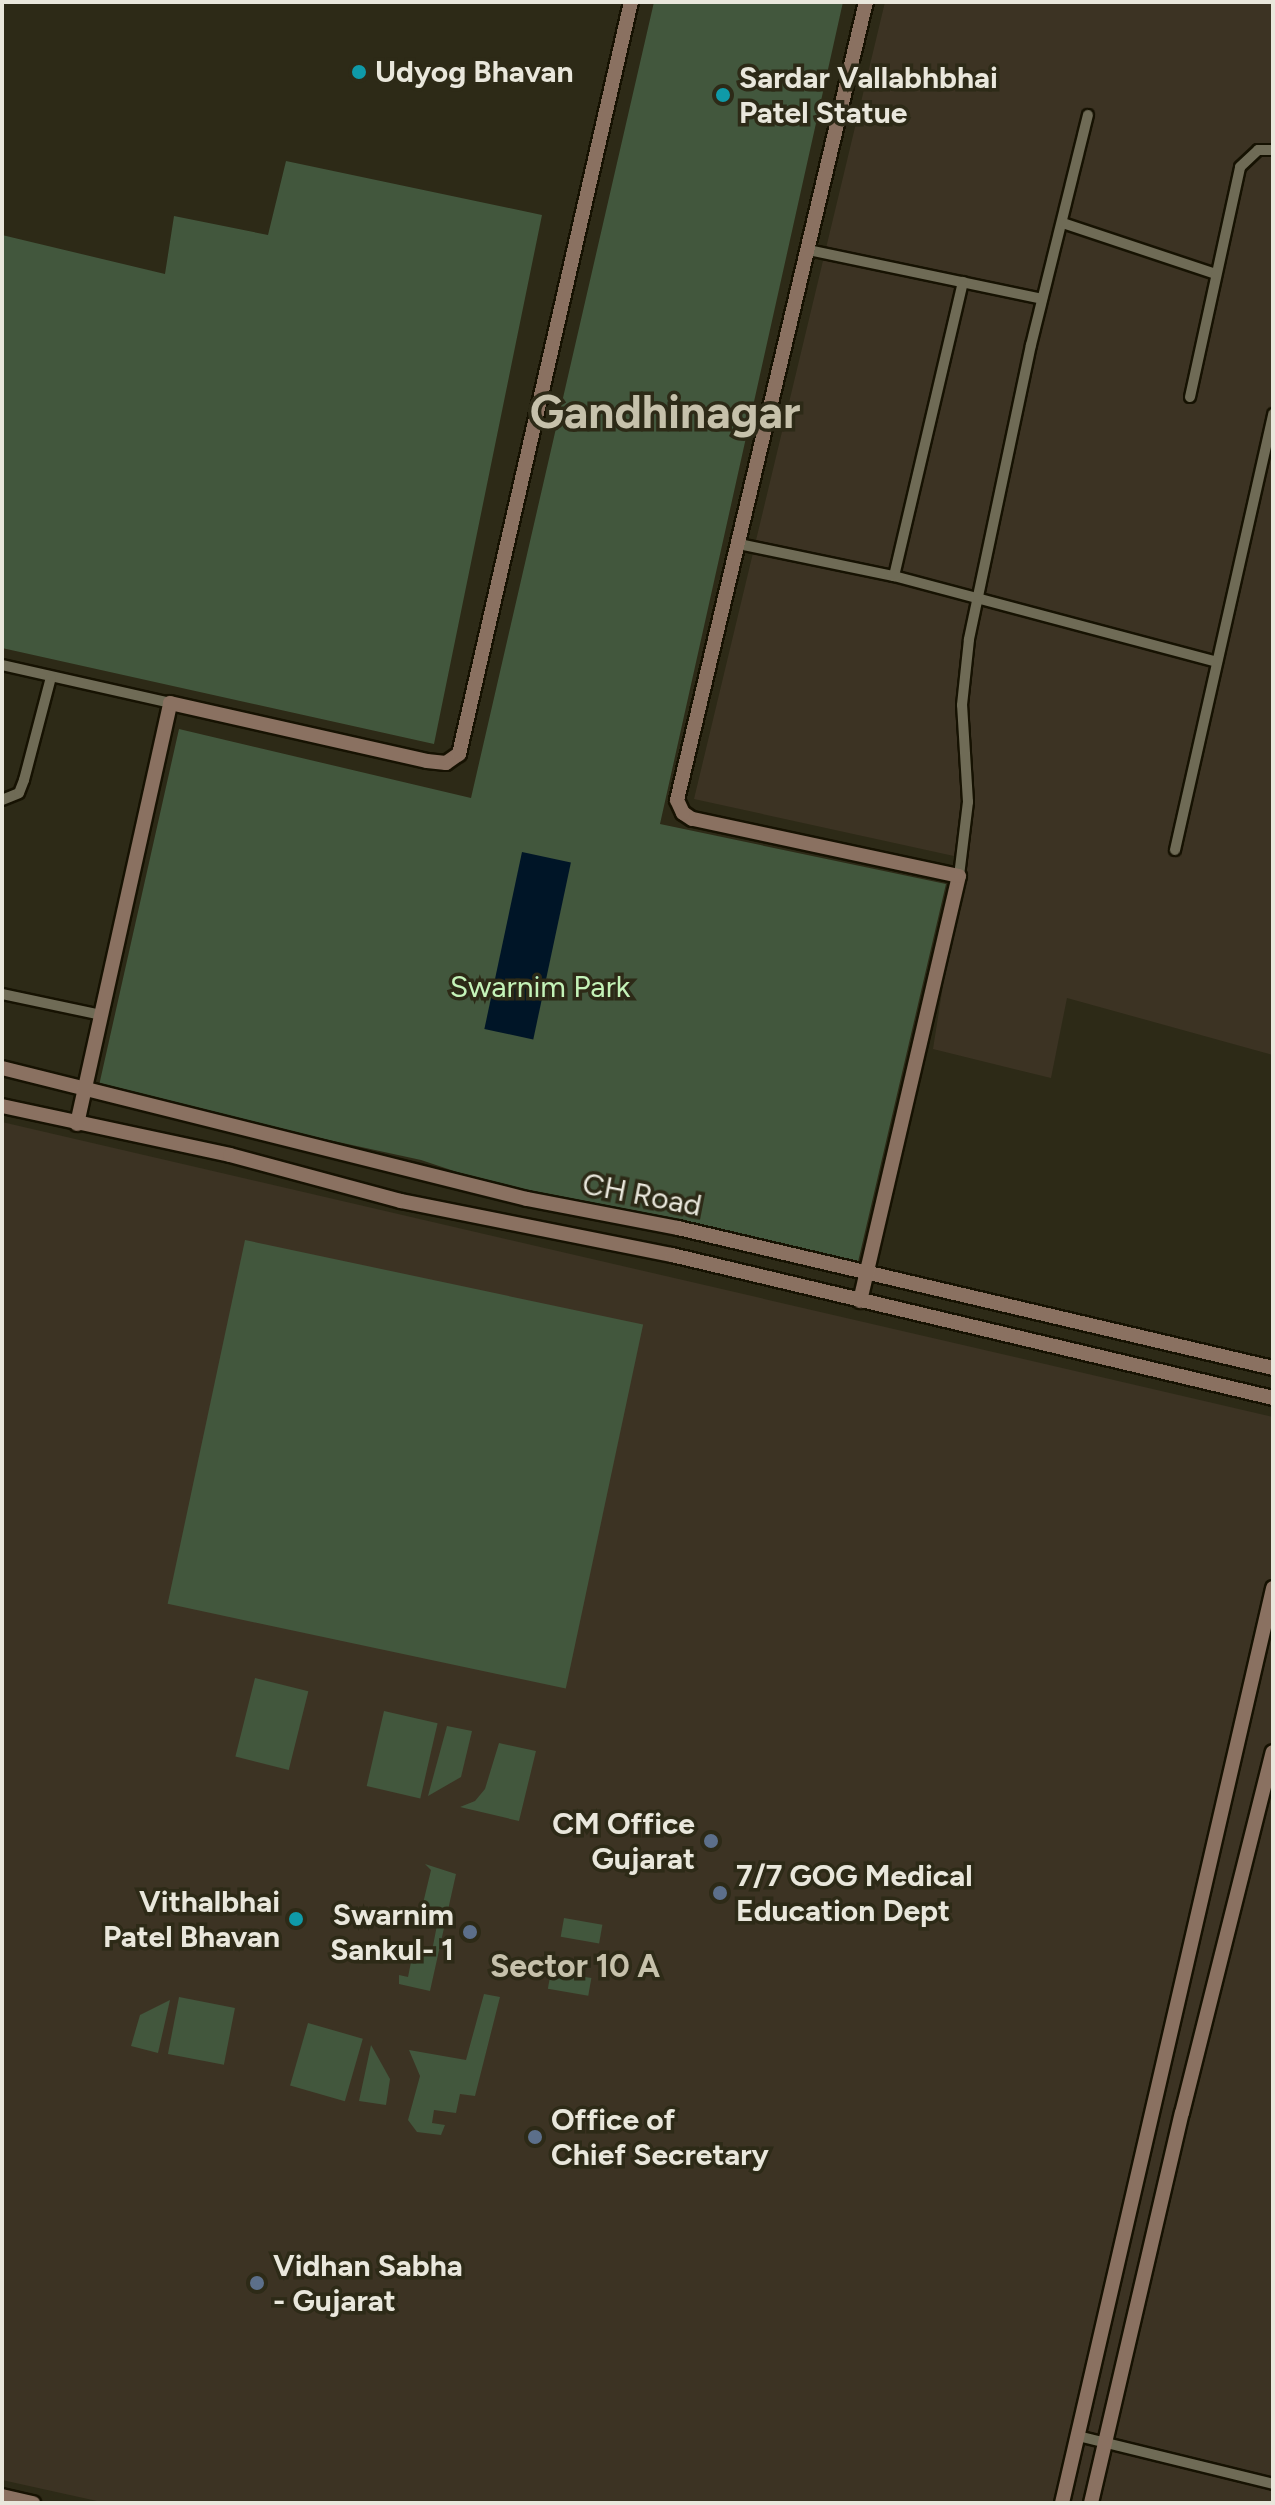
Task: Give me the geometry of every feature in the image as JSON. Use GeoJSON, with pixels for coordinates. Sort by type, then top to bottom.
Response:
{"type":"FeatureCollection","features":[{"type":"Feature","properties":{"kind":"street"},"geometry":{"type":"LineString","coordinates":[[2,665],[427,761],[446,763],[459,754],[631,2]]}},
{"type":"Feature","properties":{"kind":"street"},"geometry":{"type":"LineString","coordinates":[[866,2],[677,800],[683,813],[692,819],[959,876]]}},
{"type":"Feature","properties":{"kind":"street"},"geometry":{"type":"LineString","coordinates":[[860,1301],[959,876],[968,802],[962,705],[976,598],[1042,299],[1088,115]]}},
{"type":"Feature","properties":{"kind":"street"},"geometry":{"type":"LineString","coordinates":[[1190,397],[1240,167],[1258,150],[1273,150]]}},
{"type":"Feature","properties":{"kind":"street"},"geometry":{"type":"LineString","coordinates":[[1063,223],[1215,274]]}},
{"type":"Feature","properties":{"kind":"street"},"geometry":{"type":"LineString","coordinates":[[808,250],[1042,299]]}},
{"type":"Feature","properties":{"kind":"street"},"geometry":{"type":"LineString","coordinates":[[894,576],[963,282]]}},
{"type":"Feature","properties":{"kind":"street"},"geometry":{"type":"LineString","coordinates":[[1175,850],[1273,414]]}},
{"type":"Feature","properties":{"kind":"street"},"geometry":{"type":"LineString","coordinates":[[739,544],[894,576],[1217,662]]}},
{"type":"Feature","properties":{"kind":"street"},"geometry":{"type":"LineString","coordinates":[[2,800],[19,793],[51,677]]}},
{"type":"Feature","properties":{"kind":"street"},"geometry":{"type":"LineString","coordinates":[[77,1124],[170,703]]}},
{"type":"Feature","properties":{"kind":"street"},"geometry":{"type":"LineString","coordinates":[[2,994],[102,1015]]}},
{"type":"Feature","properties":{"kind":"street","name":"CH Road"},"geometry":{"type":"LineString","coordinates":[[2,1068],[496,1192],[688,1230],[866,1275],[1273,1368]]}},
{"type":"Feature","properties":{"kind":"street","name":"CH Road"},"geometry":{"type":"LineString","coordinates":[[2,1106],[230,1155],[401,1201],[672,1255],[1273,1398]]}},
{"type":"Feature","properties":{"kind":"street"},"geometry":{"type":"LineString","coordinates":[[1062,2503],[1273,1588]]}},
{"type":"Feature","properties":{"kind":"street"},"geometry":{"type":"LineString","coordinates":[[1091,2503],[1182,2113],[1273,1752]]}},
{"type":"Feature","properties":{"kind":"street"},"geometry":{"type":"LineString","coordinates":[[1078,2436],[1273,2484]]}},
{"type":"Feature","properties":{"kind":"street"},"geometry":{"type":"LineString","coordinates":[[11,2499],[33,2503]]}},
{"type":"Feature","properties":{"kind":"shaded area"},"geometry":{"type":"Polygon","coordinates":[[[885,2],[1273,2],[1273,1055],[1067,998],[1051,1078],[933,1049],[963,858],[694,799],[885,2]]]}},
{"type":"Feature","properties":{"kind":"shaded area"},"geometry":{"type":"Polygon","coordinates":[[[2,1122],[1273,1417],[1273,2503],[106,2503],[2,2480],[2,1122]]]}},
{"type":"Feature","properties":{"kind":"green space","name":"Swarnim Park"},"geometry":{"type":"Polygon","coordinates":[[[654,2],[843,2],[660,824],[946,884],[858,1262],[502,1187],[421,1160],[98,1090],[179,729],[471,798],[654,2]]]}},
{"type":"Feature","properties":{"kind":"green space"},"geometry":{"type":"Polygon","coordinates":[[[286,161],[542,215],[434,744],[2,648],[2,235],[165,274],[174,216],[268,235],[286,161]]]}},
{"type":"Feature","properties":{"kind":"green space"},"geometry":{"type":"Polygon","coordinates":[[[245,1240],[643,1325],[566,1688],[168,1604],[245,1240]]]}},
{"type":"Feature","properties":{"kind":"green space"},"geometry":{"type":"Polygon","coordinates":[[[255,1678],[308,1691],[289,1770],[235,1757],[255,1678]]]}},
{"type":"Feature","properties":{"kind":"green space"},"geometry":{"type":"Polygon","coordinates":[[[384,1711],[438,1723],[420,1798],[367,1786],[384,1711]]]}},
{"type":"Feature","properties":{"kind":"green space"},"geometry":{"type":"Polygon","coordinates":[[[447,1726],[472,1731],[461,1777],[428,1796],[447,1726]]]}},
{"type":"Feature","properties":{"kind":"green space"},"geometry":{"type":"Polygon","coordinates":[[[499,1743],[536,1751],[519,1821],[460,1807],[475,1801],[485,1789],[499,1743]]]}},
{"type":"Feature","properties":{"kind":"green space"},"geometry":{"type":"Polygon","coordinates":[[[425,1864],[456,1874],[430,1991],[399,1984],[399,1975],[408,1977],[414,1947],[432,1951],[437,1925],[419,1920],[431,1870],[425,1864]]]}},
{"type":"Feature","properties":{"kind":"green space"},"geometry":{"type":"Polygon","coordinates":[[[564,1918],[602,1925],[599,1943],[561,1937],[564,1918]]]}},
{"type":"Feature","properties":{"kind":"green space"},"geometry":{"type":"Polygon","coordinates":[[[551,1971],[591,1978],[588,1996],[548,1989],[551,1971]]]}},
{"type":"Feature","properties":{"kind":"green space"},"geometry":{"type":"Polygon","coordinates":[[[484,1994],[500,1997],[475,2096],[460,2094],[456,2113],[434,2110],[432,2123],[445,2125],[441,2135],[417,2132],[408,2120],[420,2076],[409,2050],[466,2060],[484,1994]]]}},
{"type":"Feature","properties":{"kind":"green space"},"geometry":{"type":"Polygon","coordinates":[[[179,1997],[235,2008],[224,2065],[168,2054],[179,1997]]]}},
{"type":"Feature","properties":{"kind":"green space"},"geometry":{"type":"Polygon","coordinates":[[[170,2000],[158,2053],[131,2046],[140,2015],[170,2000]]]}},
{"type":"Feature","properties":{"kind":"green space"},"geometry":{"type":"Polygon","coordinates":[[[308,2023],[363,2039],[345,2101],[290,2085],[308,2023]]]}},
{"type":"Feature","properties":{"kind":"green space"},"geometry":{"type":"Polygon","coordinates":[[[371,2045],[390,2079],[386,2105],[359,2101],[371,2045]]]}},
{"type":"Feature","properties":{"kind":"water"},"geometry":{"type":"Polygon","coordinates":[[[522,852],[571,862],[533,1039],[484,1029],[522,852]]]}},
{"type":"Feature","properties":{"kind":"place","name":"Udyog Bhavan"},"geometry":{"type":"Point","coordinates":[359,72]}},
{"type":"Feature","properties":{"kind":"place","name":"Sardar Vallabhbhai Patel Statue"},"geometry":{"type":"Point","coordinates":[723,95]}},
{"type":"Feature","properties":{"kind":"place","name":"CM Office Gujarat"},"geometry":{"type":"Point","coordinates":[711,1841]}},
{"type":"Feature","properties":{"kind":"place","name":"7/7 GOG Medical Education Dept"},"geometry":{"type":"Point","coordinates":[720,1893]}},
{"type":"Feature","properties":{"kind":"place","name":"Vithalbhai Patel Bhavan"},"geometry":{"type":"Point","coordinates":[296,1919]}},
{"type":"Feature","properties":{"kind":"place","name":"Swarnim Sankul- 1"},"geometry":{"type":"Point","coordinates":[470,1932]}},
{"type":"Feature","properties":{"kind":"place","name":"Office of Chief Secretary"},"geometry":{"type":"Point","coordinates":[535,2137]}},
{"type":"Feature","properties":{"kind":"place","name":"Vidhan Sabha - Gujarat"},"geometry":{"type":"Point","coordinates":[257,2283]}},
{"type":"Feature","properties":{"kind":"district","name":"Gandhinagar"},"geometry":{"type":"Point","coordinates":[665,412]}},
{"type":"Feature","properties":{"kind":"district","name":"Sector 10 A"},"geometry":{"type":"Point","coordinates":[575,1966]}}]}
